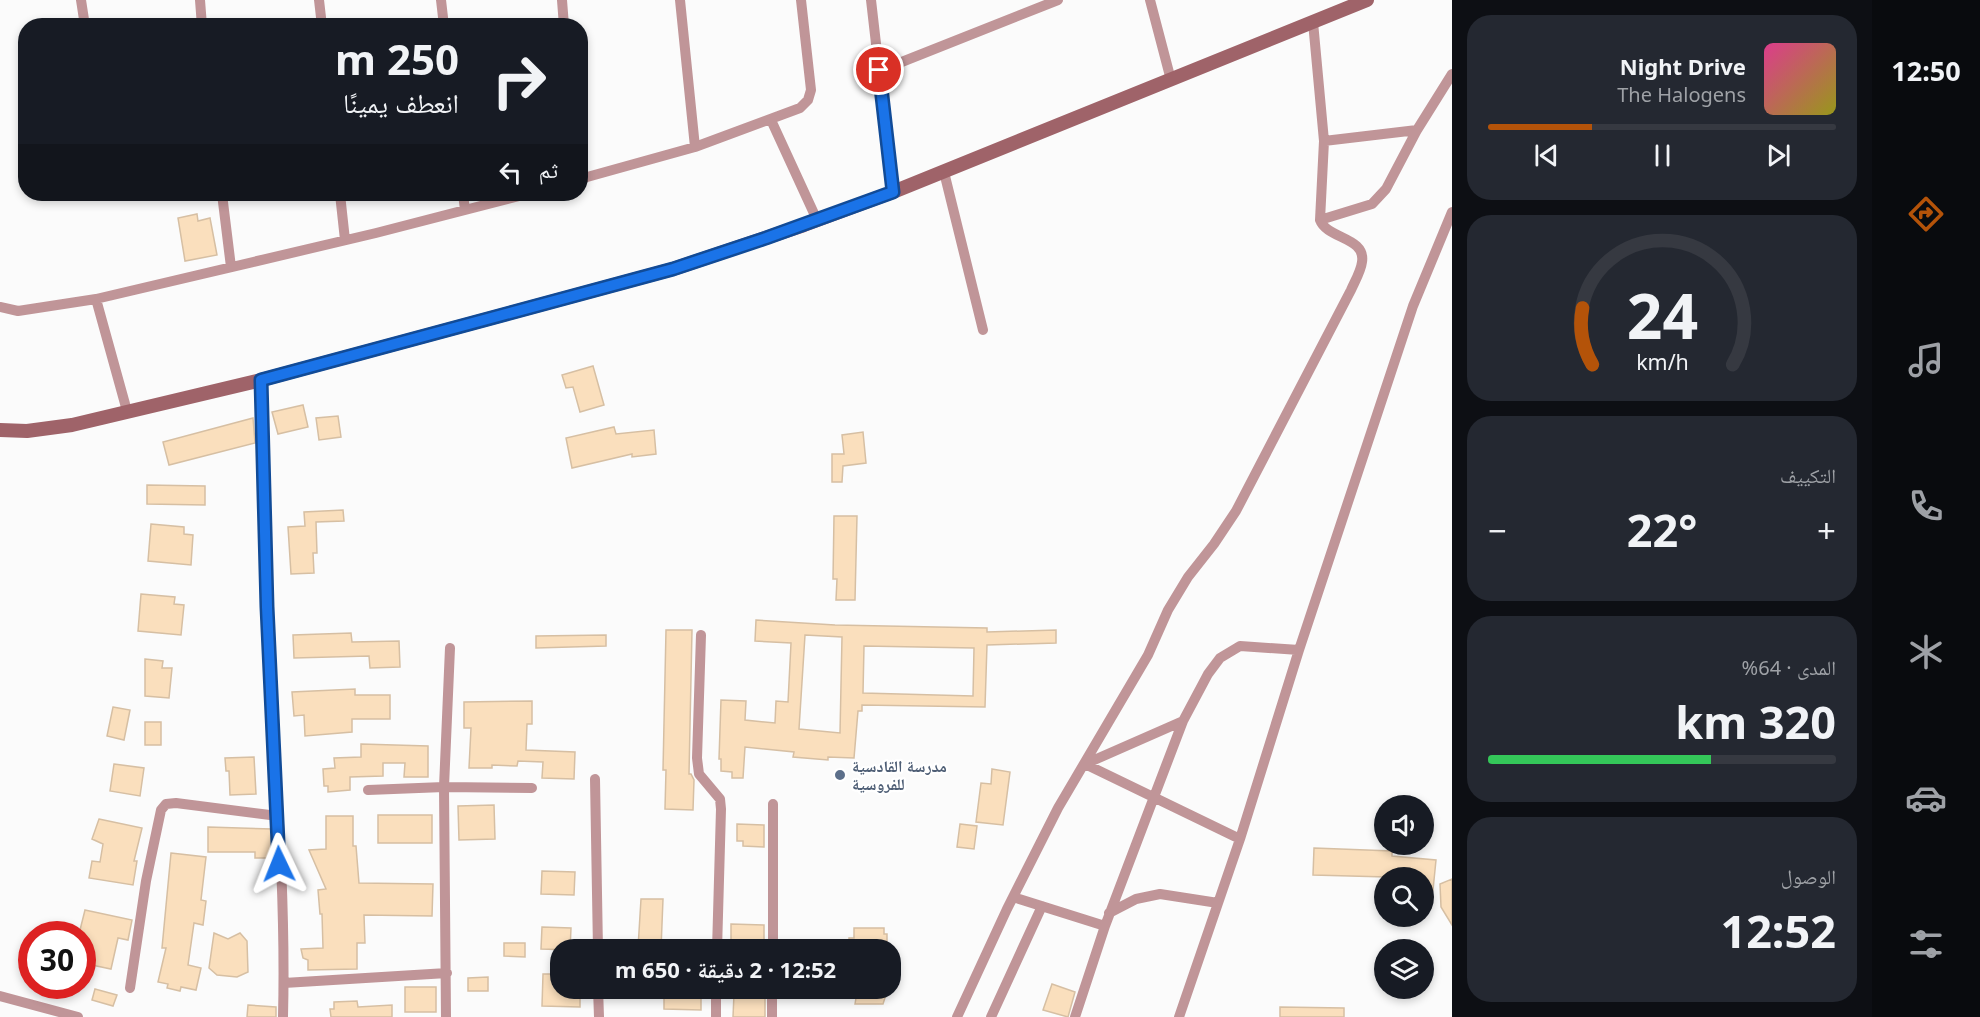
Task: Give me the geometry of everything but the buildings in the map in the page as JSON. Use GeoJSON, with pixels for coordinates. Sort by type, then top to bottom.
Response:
{"type":"FeatureCollection","features":[{"type":"Feature","properties":{"kind":"street"},"geometry":{"type":"LineString","coordinates":[[81,0],[84,18]]}},
{"type":"Feature","properties":{"kind":"street"},"geometry":{"type":"LineString","coordinates":[[200,0],[201,18]]}},
{"type":"Feature","properties":{"kind":"street"},"geometry":{"type":"LineString","coordinates":[[319,0],[321,18]]}},
{"type":"Feature","properties":{"kind":"street"},"geometry":{"type":"LineString","coordinates":[[441,0],[443,18]]}},
{"type":"Feature","properties":{"kind":"street"},"geometry":{"type":"LineString","coordinates":[[562,0],[563,18]]}},
{"type":"Feature","properties":{"kind":"street"},"geometry":{"type":"LineString","coordinates":[[680,0],[695,147]]}},
{"type":"Feature","properties":{"kind":"street"},"geometry":{"type":"LineString","coordinates":[[588,177],[695,147],[800,108],[810,95],[801,0]]}},
{"type":"Feature","properties":{"kind":"street"},"geometry":{"type":"LineString","coordinates":[[871,0],[893,192]]}},
{"type":"Feature","properties":{"kind":"street"},"geometry":{"type":"LineString","coordinates":[[879,70],[1058,0]]}},
{"type":"Feature","properties":{"kind":"street"},"geometry":{"type":"LineString","coordinates":[[1150,0],[1171,80]]}},
{"type":"Feature","properties":{"kind":"street"},"geometry":{"type":"LineString","coordinates":[[0,430],[27,431],[72,425],[261,380],[673,269],[893,192],[1367,0]]}},
{"type":"Feature","properties":{"kind":"street"},"geometry":{"type":"LineString","coordinates":[[957,1017],[1058,808],[1148,655],[1168,609],[1188,577],[1236,511],[1354,283],[1362,262],[1360,250],[1356,245],[1324,228],[1320,220],[1324,141],[1312,22]]}},
{"type":"Feature","properties":{"kind":"street"},"geometry":{"type":"LineString","coordinates":[[1320,220],[1372,204],[1386,189],[1417,130],[1452,74]]}},
{"type":"Feature","properties":{"kind":"street"},"geometry":{"type":"LineString","coordinates":[[771,120],[818,220]]}},
{"type":"Feature","properties":{"kind":"street"},"geometry":{"type":"LineString","coordinates":[[1324,141],[1417,130]]}},
{"type":"Feature","properties":{"kind":"street"},"geometry":{"type":"LineString","coordinates":[[944,172],[983,330]]}},
{"type":"Feature","properties":{"kind":"street"},"geometry":{"type":"LineString","coordinates":[[223,201],[231,267]]}},
{"type":"Feature","properties":{"kind":"street"},"geometry":{"type":"LineString","coordinates":[[341,201],[345,240]]}},
{"type":"Feature","properties":{"kind":"street"},"geometry":{"type":"LineString","coordinates":[[464,201],[465,210]]}},
{"type":"Feature","properties":{"kind":"street"},"geometry":{"type":"LineString","coordinates":[[0,307],[18,311],[96,299],[499,201]]}},
{"type":"Feature","properties":{"kind":"street"},"geometry":{"type":"LineString","coordinates":[[1179,1017],[1240,839],[1299,650],[1413,306],[1452,212]]}},
{"type":"Feature","properties":{"kind":"street"},"geometry":{"type":"LineString","coordinates":[[96,299],[127,411]]}},
{"type":"Feature","properties":{"kind":"street"},"geometry":{"type":"LineString","coordinates":[[261,380],[267,607],[284,983],[283,1017]]}},
{"type":"Feature","properties":{"kind":"street"},"geometry":{"type":"LineString","coordinates":[[701,635],[697,758],[699,774],[720,799],[721,809],[717,939]]}},
{"type":"Feature","properties":{"kind":"street"},"geometry":{"type":"LineString","coordinates":[[1075,1017],[1109,913],[1183,721],[1208,674],[1220,658],[1240,646],[1299,650]]}},
{"type":"Feature","properties":{"kind":"street"},"geometry":{"type":"LineString","coordinates":[[446,1017],[444,787],[450,648]]}},
{"type":"Feature","properties":{"kind":"street"},"geometry":{"type":"LineString","coordinates":[[1085,764],[1183,721]]}},
{"type":"Feature","properties":{"kind":"street"},"geometry":{"type":"LineString","coordinates":[[1085,764],[1240,839]]}},
{"type":"Feature","properties":{"kind":"street"},"geometry":{"type":"LineString","coordinates":[[595,779],[598,939]]}},
{"type":"Feature","properties":{"kind":"street"},"geometry":{"type":"LineString","coordinates":[[368,790],[444,787],[532,788]]}},
{"type":"Feature","properties":{"kind":"street"},"geometry":{"type":"LineString","coordinates":[[130,988],[146,881],[161,810],[166,804],[176,803],[278,816]]}},
{"type":"Feature","properties":{"kind":"street"},"geometry":{"type":"LineString","coordinates":[[773,804],[773,939]]}},
{"type":"Feature","properties":{"kind":"street"},"geometry":{"type":"LineString","coordinates":[[1109,913],[1136,899],[1160,894],[1218,903]]}},
{"type":"Feature","properties":{"kind":"street"},"geometry":{"type":"LineString","coordinates":[[1013,897],[1105,926]]}},
{"type":"Feature","properties":{"kind":"street"},"geometry":{"type":"LineString","coordinates":[[991,1017],[1042,906]]}},
{"type":"Feature","properties":{"kind":"street"},"geometry":{"type":"LineString","coordinates":[[284,983],[447,973]]}},
{"type":"Feature","properties":{"kind":"street"},"geometry":{"type":"LineString","coordinates":[[0,996],[78,1017]]}},
{"type":"Feature","properties":{"kind":"street"},"geometry":{"type":"LineString","coordinates":[[598,999],[599,1017]]}},
{"type":"Feature","properties":{"kind":"street"},"geometry":{"type":"LineString","coordinates":[[716,999],[716,1017]]}},
{"type":"Feature","properties":{"kind":"street"},"geometry":{"type":"LineString","coordinates":[[772,999],[772,1017]]}},
{"type":"Feature","properties":{"kind":"place","name":"مدرسة القادسية للفروسية"},"geometry":{"type":"Point","coordinates":[840,775]}},
{"type":"Feature","properties":{"kind":"route"},"geometry":{"type":"LineString","coordinates":[[279,864],[267,607],[261,380],[673,269],[728,252],[893,192],[879,70]]}}]}
